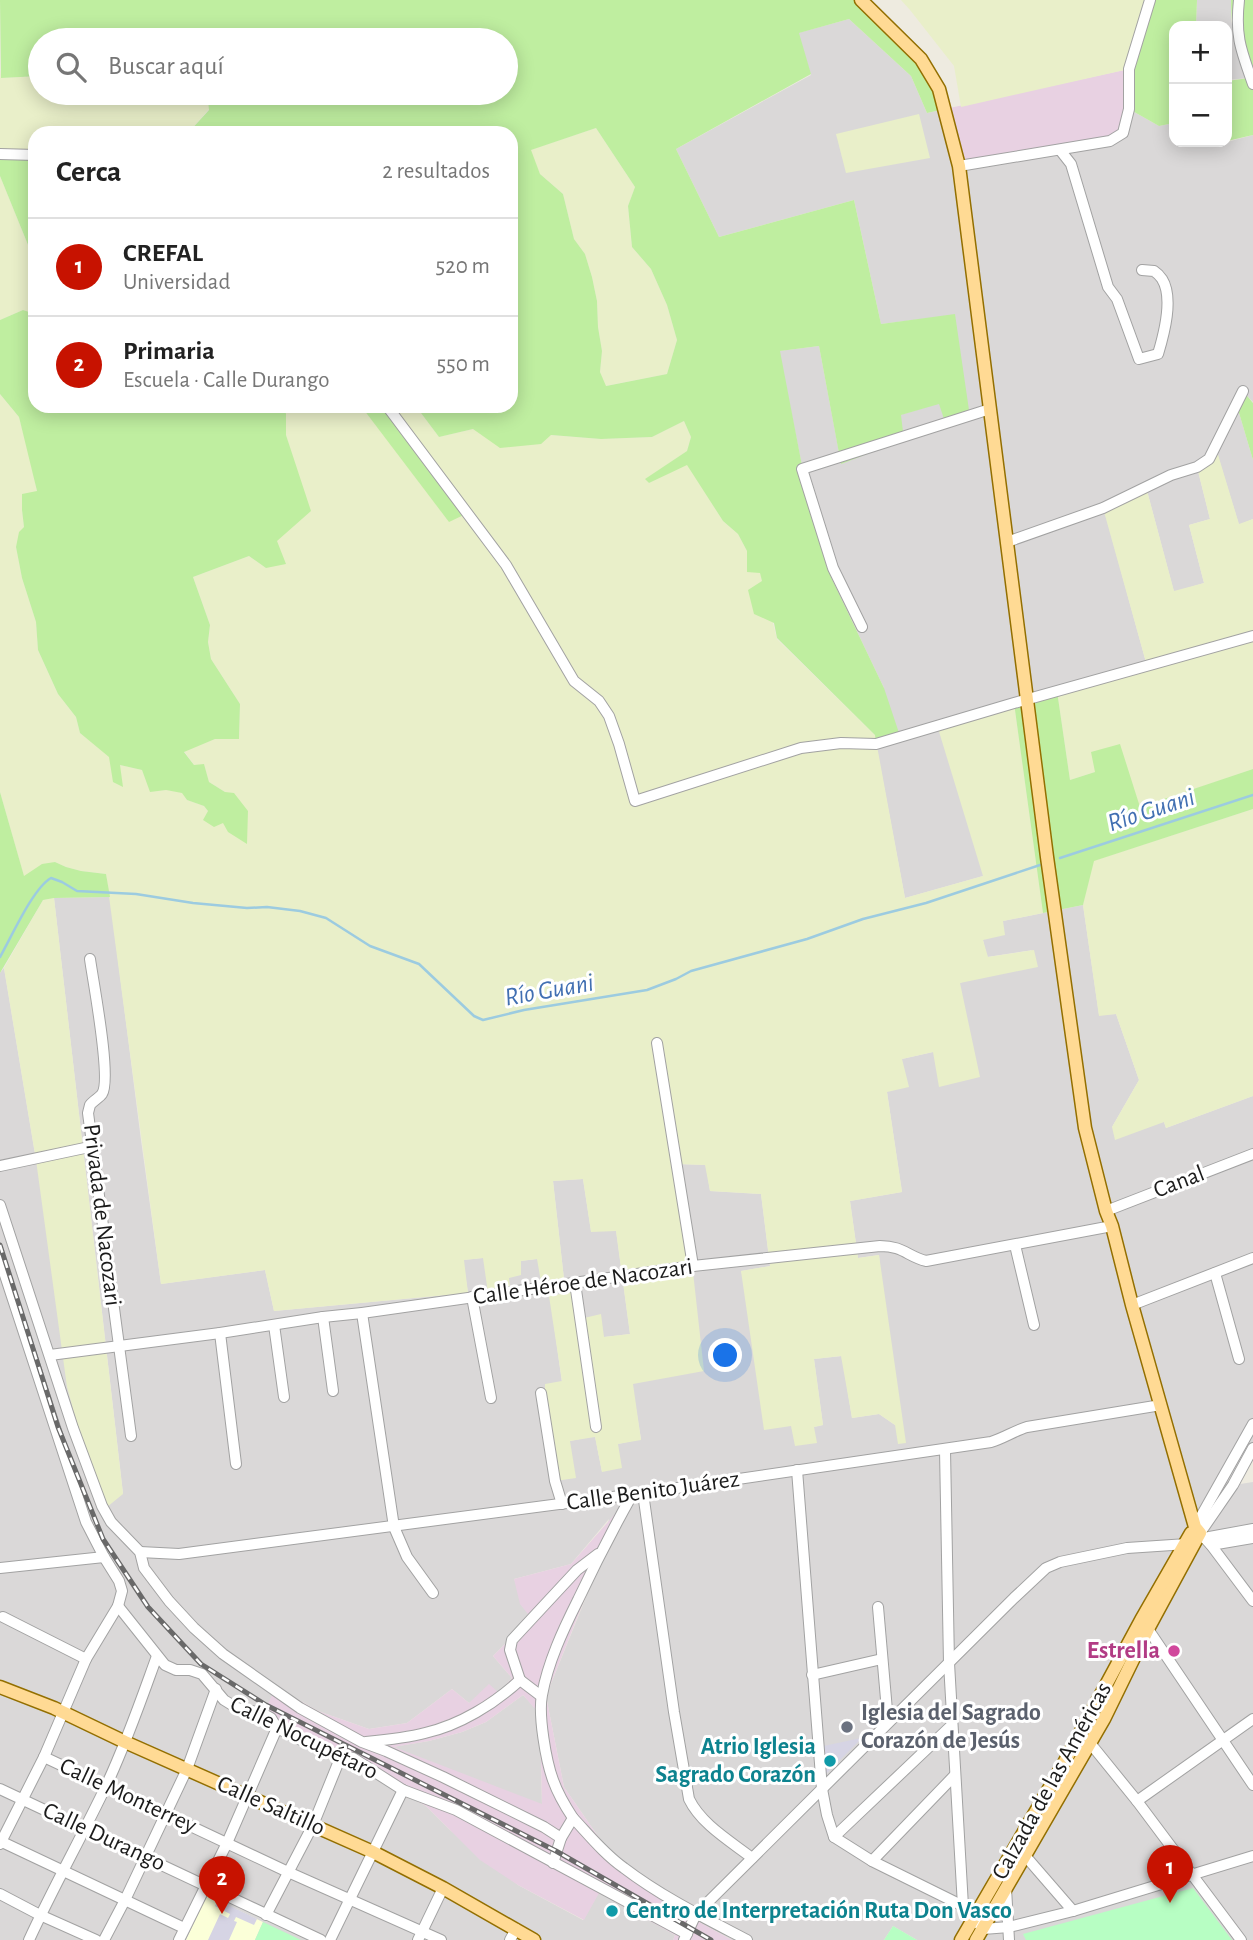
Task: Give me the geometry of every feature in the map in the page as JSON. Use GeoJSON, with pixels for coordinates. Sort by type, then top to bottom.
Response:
{"type":"FeatureCollection","features":[{"type":"Feature","properties":{"kind":"main road"},"geometry":{"type":"LineString","coordinates":[[861,0],[921,58],[939,89],[959,166],[1085,1128],[1198,1538]]}},
{"type":"Feature","properties":{"kind":"main road","name":"Calzada de las Américas"},"geometry":{"type":"LineString","coordinates":[[980,1935],[1091,1710],[1198,1538]]}},
{"type":"Feature","properties":{"kind":"main road","name":"Calzada de las Américas"},"geometry":{"type":"LineString","coordinates":[[961,1940],[1104,1719],[1145,1624]]}},
{"type":"Feature","properties":{"kind":"main road","name":"Calle Saltillo"},"geometry":{"type":"LineString","coordinates":[[0,1687],[373,1852],[443,1888],[513,1935],[534,1940]]}},
{"type":"Feature","properties":{"kind":"main road"},"geometry":{"type":"LineString","coordinates":[[1091,1710],[1104,1719]]}},
{"type":"Feature","properties":{"kind":"street"},"geometry":{"type":"LineString","coordinates":[[959,166],[1110,141],[1123,133],[1129,109],[1129,69],[1150,0]]}},
{"type":"Feature","properties":{"kind":"street"},"geometry":{"type":"LineString","coordinates":[[1239,0],[1236,26],[1240,48],[1253,84]]}},
{"type":"Feature","properties":{"kind":"street"},"geometry":{"type":"LineString","coordinates":[[1060,150],[1071,164],[1108,287],[1117,299],[1139,359],[1158,354],[1167,313],[1167,294],[1163,280],[1154,271],[1142,270]]}},
{"type":"Feature","properties":{"kind":"street"},"geometry":{"type":"LineString","coordinates":[[0,155],[28,155]]}},
{"type":"Feature","properties":{"kind":"street"},"geometry":{"type":"LineString","coordinates":[[1007,542],[1103,508],[1171,475],[1197,467],[1209,459],[1243,391]]}},
{"type":"Feature","properties":{"kind":"street"},"geometry":{"type":"LineString","coordinates":[[862,627],[833,568],[802,469],[990,409]]}},
{"type":"Feature","properties":{"kind":"street"},"geometry":{"type":"LineString","coordinates":[[392,413],[506,565],[574,681],[598,701],[609,716],[635,801],[801,748],[841,743],[876,744],[1253,636]]}},
{"type":"Feature","properties":{"kind":"street","name":"Privada de Nacozari"},"geometry":{"type":"LineString","coordinates":[[90,959],[102,1031],[106,1080],[102,1095],[90,1105],[88,1113],[131,1436]]}},
{"type":"Feature","properties":{"kind":"street"},"geometry":{"type":"LineString","coordinates":[[657,1043],[693,1266]]}},
{"type":"Feature","properties":{"kind":"street"},"geometry":{"type":"LineString","coordinates":[[0,1166],[94,1146]]}},
{"type":"Feature","properties":{"kind":"street","name":"Canal"},"geometry":{"type":"LineString","coordinates":[[1106,1211],[1253,1154]]}},
{"type":"Feature","properties":{"kind":"street"},"geometry":{"type":"LineString","coordinates":[[0,1205],[73,1428],[102,1506],[111,1522],[140,1552],[144,1569],[169,1601],[223,1654],[300,1708],[362,1742],[443,1777],[561,1838]]}},
{"type":"Feature","properties":{"kind":"street","name":"Calle Héroe de Nacozari"},"geometry":{"type":"LineString","coordinates":[[50,1355],[693,1266],[880,1246],[898,1248],[926,1261],[1112,1226]]}},
{"type":"Feature","properties":{"kind":"street"},"geometry":{"type":"LineString","coordinates":[[1015,1245],[1034,1325]]}},
{"type":"Feature","properties":{"kind":"street"},"geometry":{"type":"LineString","coordinates":[[1132,1305],[1253,1258]]}},
{"type":"Feature","properties":{"kind":"street"},"geometry":{"type":"LineString","coordinates":[[0,1260],[86,1522],[122,1591],[118,1606],[86,1659],[44,1757],[0,1842],[184,1928]]}},
{"type":"Feature","properties":{"kind":"street"},"geometry":{"type":"LineString","coordinates":[[1215,1273],[1239,1359]]}},
{"type":"Feature","properties":{"kind":"street"},"geometry":{"type":"LineString","coordinates":[[575,1283],[596,1427]]}},
{"type":"Feature","properties":{"kind":"street"},"geometry":{"type":"LineString","coordinates":[[472,1297],[491,1398]]}},
{"type":"Feature","properties":{"kind":"street"},"geometry":{"type":"LineString","coordinates":[[362,1313],[394,1527],[407,1557],[433,1593]]}},
{"type":"Feature","properties":{"kind":"street"},"geometry":{"type":"LineString","coordinates":[[323,1317],[333,1391]]}},
{"type":"Feature","properties":{"kind":"street"},"geometry":{"type":"LineString","coordinates":[[274,1325],[284,1397]]}},
{"type":"Feature","properties":{"kind":"street"},"geometry":{"type":"LineString","coordinates":[[220,1333],[236,1464]]}},
{"type":"Feature","properties":{"kind":"street"},"geometry":{"type":"LineString","coordinates":[[541,1393],[555,1480],[562,1504]]}},
{"type":"Feature","properties":{"kind":"street","name":"Calle Benito Juárez"},"geometry":{"type":"LineString","coordinates":[[140,1552],[179,1554],[394,1527],[945,1450],[991,1443],[1027,1427],[1161,1405]]}},
{"type":"Feature","properties":{"kind":"street","name":"Calzada de las Américas"},"geometry":{"type":"LineString","coordinates":[[1198,1538],[1253,1424]]}},
{"type":"Feature","properties":{"kind":"street","name":"Calzada de las Américas"},"geometry":{"type":"LineString","coordinates":[[1198,1538],[1233,1485],[1253,1448]]}},
{"type":"Feature","properties":{"kind":"street"},"geometry":{"type":"LineString","coordinates":[[945,1450],[949,1663],[963,1906]]}},
{"type":"Feature","properties":{"kind":"street"},"geometry":{"type":"LineString","coordinates":[[797,1470],[822,1789],[834,1837],[872,1861],[963,1906],[974,1919],[980,1935],[1073,1911],[1253,1856]]}},
{"type":"Feature","properties":{"kind":"street"},"geometry":{"type":"LineString","coordinates":[[638,1494],[601,1552],[561,1633],[541,1696],[543,1734],[552,1778],[573,1818],[599,1847],[622,1867],[659,1892],[747,1940]]}},
{"type":"Feature","properties":{"kind":"street"},"geometry":{"type":"LineString","coordinates":[[638,1494],[689,1799],[695,1812],[752,1858]]}},
{"type":"Feature","properties":{"kind":"street"},"geometry":{"type":"LineString","coordinates":[[686,1937],[696,1913],[1046,1568],[1060,1562],[1127,1548],[1253,1529]]}},
{"type":"Feature","properties":{"kind":"street"},"geometry":{"type":"LineString","coordinates":[[1198,1538],[1253,1538]]}},
{"type":"Feature","properties":{"kind":"street"},"geometry":{"type":"LineString","coordinates":[[1198,1538],[1253,1601]]}},
{"type":"Feature","properties":{"kind":"street"},"geometry":{"type":"LineString","coordinates":[[541,1696],[520,1680],[510,1650],[512,1640],[577,1570],[601,1552]]}},
{"type":"Feature","properties":{"kind":"street"},"geometry":{"type":"LineString","coordinates":[[0,1568],[104,1557]]}},
{"type":"Feature","properties":{"kind":"street","name":"Calle Nocupétaro"},"geometry":{"type":"LineString","coordinates":[[118,1606],[164,1665],[202,1674],[224,1700],[237,1708],[262,1713],[271,1718],[277,1728],[315,1747],[353,1758],[403,1790],[456,1810],[686,1937]]}},
{"type":"Feature","properties":{"kind":"street"},"geometry":{"type":"LineString","coordinates":[[878,1606],[888,1722]]}},
{"type":"Feature","properties":{"kind":"street"},"geometry":{"type":"LineString","coordinates":[[3,1617],[86,1659]]}},
{"type":"Feature","properties":{"kind":"street"},"geometry":{"type":"LineString","coordinates":[[1145,1624],[1253,1785]]}},
{"type":"Feature","properties":{"kind":"street"},"geometry":{"type":"LineString","coordinates":[[29,1940],[106,1787],[156,1656]]}},
{"type":"Feature","properties":{"kind":"street"},"geometry":{"type":"LineString","coordinates":[[812,1675],[882,1659]]}},
{"type":"Feature","properties":{"kind":"street"},"geometry":{"type":"LineString","coordinates":[[362,1742],[427,1733],[463,1719],[500,1698],[520,1680]]}},
{"type":"Feature","properties":{"kind":"street"},"geometry":{"type":"LineString","coordinates":[[104,1940],[187,1769],[216,1689]]}},
{"type":"Feature","properties":{"kind":"street"},"geometry":{"type":"LineString","coordinates":[[1137,1801],[1253,1719]]}},
{"type":"Feature","properties":{"kind":"street"},"geometry":{"type":"LineString","coordinates":[[834,1837],[952,1725]]}},
{"type":"Feature","properties":{"kind":"street"},"geometry":{"type":"LineString","coordinates":[[179,1940],[227,1843],[277,1728]]}},
{"type":"Feature","properties":{"kind":"street"},"geometry":{"type":"LineString","coordinates":[[1090,1743],[1193,1873],[1241,1940]]}},
{"type":"Feature","properties":{"kind":"street"},"geometry":{"type":"LineString","coordinates":[[266,1915],[313,1825],[341,1756]]}},
{"type":"Feature","properties":{"kind":"street","name":"Calle Monterrey"},"geometry":{"type":"LineString","coordinates":[[44,1757],[349,1899],[420,1936],[440,1940]]}},
{"type":"Feature","properties":{"kind":"street"},"geometry":{"type":"LineString","coordinates":[[872,1861],[955,1775]]}},
{"type":"Feature","properties":{"kind":"street","name":"Calle Durango"},"geometry":{"type":"LineString","coordinates":[[0,1789],[321,1940]]}},
{"type":"Feature","properties":{"kind":"street"},"geometry":{"type":"LineString","coordinates":[[330,1940],[403,1790]]}},
{"type":"Feature","properties":{"kind":"street"},"geometry":{"type":"LineString","coordinates":[[553,1863],[561,1838],[573,1818]]}},
{"type":"Feature","properties":{"kind":"street"},"geometry":{"type":"LineString","coordinates":[[1021,1850],[1073,1911]]}},
{"type":"Feature","properties":{"kind":"street"},"geometry":{"type":"LineString","coordinates":[[1006,1887],[1009,1940]]}},
{"type":"Feature","properties":{"kind":"street"},"geometry":{"type":"LineString","coordinates":[[420,1936],[443,1888]]}},
{"type":"Feature","properties":{"kind":"street"},"geometry":{"type":"LineString","coordinates":[[0,1894],[96,1940]]}},
{"type":"Feature","properties":{"kind":"shaded area"},"geometry":{"type":"Polygon","coordinates":[[[901,0],[1150,0],[1129,69],[961,107],[954,66],[901,0]]]}},
{"type":"Feature","properties":{"kind":"shaded area"},"geometry":{"type":"Polygon","coordinates":[[[1197,0],[1231,0],[1231,21],[1196,21],[1197,0]]]}},
{"type":"Feature","properties":{"kind":"shaded area"},"geometry":{"type":"Polygon","coordinates":[[[849,19],[911,76],[927,113],[945,109],[1129,109],[1159,126],[1169,124],[1169,147],[1232,147],[1232,141],[1253,135],[1253,402],[1243,392],[1237,406],[1253,460],[1253,519],[1239,525],[1216,450],[1197,467],[1210,519],[1189,525],[1204,583],[1174,592],[1146,487],[1104,509],[1147,666],[1014,703],[983,876],[905,898],[876,744],[884,688],[831,577],[804,476],[779,351],[819,346],[841,463],[900,415],[939,403],[955,315],[881,324],[854,200],[719,237],[676,149],[811,75],[798,33],[849,19]]]}},
{"type":"Feature","properties":{"kind":"shaded area"},"geometry":{"type":"Polygon","coordinates":[[[1232,24],[1249,78],[1232,80],[1232,24]]]}},
{"type":"Feature","properties":{"kind":"shaded area"},"geometry":{"type":"Polygon","coordinates":[[[1129,69],[1128,118],[1110,141],[959,166],[945,109],[1129,69]]]}},
{"type":"Feature","properties":{"kind":"shaded area"},"geometry":{"type":"Polygon","coordinates":[[[0,70],[1,78],[28,77],[28,105],[208,105],[209,109],[194,126],[28,126],[28,155],[0,154],[0,70]]]}},
{"type":"Feature","properties":{"kind":"shaded area"},"geometry":{"type":"Polygon","coordinates":[[[919,114],[930,158],[846,173],[836,134],[919,114]]]}},
{"type":"Feature","properties":{"kind":"shaded area"},"geometry":{"type":"Polygon","coordinates":[[[596,128],[635,187],[628,206],[632,247],[651,269],[667,305],[677,340],[667,374],[605,386],[600,372],[602,351],[597,301],[585,254],[574,239],[563,194],[540,174],[530,150],[596,128]]]}},
{"type":"Feature","properties":{"kind":"shaded area"},"geometry":{"type":"Polygon","coordinates":[[[0,176],[28,245],[28,312],[23,310],[0,320],[0,176]]]}},
{"type":"Feature","properties":{"kind":"shaded area"},"geometry":{"type":"Polygon","coordinates":[[[0,394],[19,417],[37,492],[22,510],[24,527],[16,547],[22,578],[36,622],[38,650],[58,694],[76,717],[80,733],[120,765],[142,770],[150,791],[182,792],[187,800],[204,806],[208,811],[204,821],[223,823],[247,822],[248,811],[209,782],[204,765],[194,765],[184,751],[215,739],[239,739],[240,704],[211,659],[208,642],[210,625],[193,577],[249,556],[266,568],[277,541],[293,458],[286,435],[286,413],[367,413],[376,424],[386,413],[421,413],[439,437],[473,429],[601,439],[652,437],[684,421],[691,437],[687,451],[646,479],[649,483],[687,464],[723,521],[738,534],[747,551],[747,572],[760,572],[777,639],[875,735],[905,898],[983,876],[937,725],[1014,703],[1043,913],[1003,921],[1005,935],[983,940],[988,957],[1034,950],[1038,967],[960,983],[980,1077],[939,1087],[933,1052],[902,1059],[909,1087],[887,1092],[902,1192],[850,1201],[858,1258],[879,1255],[906,1443],[898,1444],[895,1425],[879,1414],[852,1418],[841,1356],[814,1359],[823,1425],[814,1427],[817,1443],[795,1446],[791,1426],[764,1430],[741,1271],[770,1266],[761,1194],[710,1191],[705,1165],[677,1164],[704,1371],[633,1384],[641,1440],[618,1444],[622,1468],[602,1472],[595,1437],[570,1441],[576,1478],[555,1481],[541,1393],[545,1391],[545,1384],[562,1381],[549,1296],[579,1291],[584,1318],[601,1314],[604,1337],[630,1334],[616,1231],[591,1232],[583,1179],[553,1181],[564,1279],[541,1282],[537,1259],[521,1261],[521,1275],[509,1278],[510,1289],[488,1293],[483,1258],[464,1260],[468,1293],[274,1311],[265,1270],[161,1284],[106,874],[81,871],[55,862],[24,877],[0,792],[0,394]]]}},
{"type":"Feature","properties":{"kind":"shaded area"},"geometry":{"type":"Polygon","coordinates":[[[1216,448],[1239,524],[1253,519],[1253,769],[1140,808],[1095,772],[1070,780],[1057,691],[1147,666],[1103,508],[1146,487],[1174,591],[1204,583],[1189,525],[1210,519],[1197,467],[1216,448]]]}},
{"type":"Feature","properties":{"kind":"shaded area"},"geometry":{"type":"Polygon","coordinates":[[[1253,809],[1253,1096],[1166,1128],[1164,1122],[1115,1140],[1112,1127],[1139,1080],[1116,1014],[1099,1016],[1083,905],[1093,861],[1253,809]]]}},
{"type":"Feature","properties":{"kind":"shaded area"},"geometry":{"type":"Polygon","coordinates":[[[110,897],[161,1284],[265,1270],[274,1311],[468,1293],[463,1260],[483,1258],[509,1278],[520,1261],[537,1259],[564,1279],[553,1181],[583,1179],[591,1231],[616,1230],[630,1334],[604,1337],[583,1318],[550,1296],[570,1441],[595,1436],[602,1472],[618,1444],[641,1439],[632,1384],[677,1164],[706,1165],[710,1191],[761,1194],[770,1266],[741,1271],[792,1426],[823,1425],[814,1359],[842,1356],[852,1418],[879,1414],[895,1425],[879,1255],[858,1258],[850,1201],[902,1192],[887,1092],[902,1059],[933,1052],[960,983],[1033,950],[987,957],[983,940],[1003,921],[1083,905],[1099,1015],[1116,1014],[1139,1080],[1112,1127],[1164,1122],[1166,1128],[1253,1096],[1253,1448],[1234,1485],[1253,1482],[1253,1940],[917,1940],[893,1926],[884,1940],[732,1940],[688,1916],[604,1845],[564,1787],[546,1696],[595,1575],[609,1519],[571,1564],[514,1579],[531,1618],[493,1656],[512,1678],[499,1693],[469,1703],[452,1689],[407,1723],[369,1729],[318,1711],[277,1687],[265,1710],[341,1752],[391,1787],[426,1806],[450,1830],[518,1885],[583,1920],[599,1892],[675,1935],[673,1940],[0,1940],[0,973],[4,968],[36,1160],[108,1506],[123,1493],[54,898],[110,897]]]}},
{"type":"Feature","properties":{"kind":"shaded area"},"geometry":{"type":"Polygon","coordinates":[[[54,898],[123,1494],[107,1507],[79,1431],[67,1387],[36,1160],[4,968],[43,900],[54,898]]]}},
{"type":"Feature","properties":{"kind":"shaded area"},"geometry":{"type":"Polygon","coordinates":[[[622,1506],[546,1696],[564,1787],[604,1845],[688,1916],[732,1940],[673,1940],[675,1935],[599,1893],[584,1920],[518,1885],[480,1860],[426,1806],[391,1787],[341,1752],[286,1728],[265,1710],[276,1687],[318,1711],[369,1729],[407,1723],[452,1689],[469,1703],[489,1684],[499,1693],[512,1678],[493,1656],[531,1618],[520,1604],[514,1579],[571,1564],[622,1506]],[[523,1695],[486,1722],[462,1732],[394,1747],[542,1804],[536,1710],[523,1695]]]}},
{"type":"Feature","properties":{"kind":"shaded area"},"geometry":{"type":"Polygon","coordinates":[[[523,1695],[536,1709],[542,1805],[392,1747],[462,1732],[486,1722],[523,1695]]]}},
{"type":"Feature","properties":{"kind":"shaded area","name":"Atrio Iglesia Sagrado Corazón"},"geometry":{"type":"Polygon","coordinates":[[[861,1738],[859,1741],[824,1776],[819,1747],[861,1738]]]}},
{"type":"Feature","properties":{"kind":"shaded area"},"geometry":{"type":"Polygon","coordinates":[[[207,1895],[263,1922],[255,1940],[186,1940],[207,1895]]]}},
{"type":"Feature","properties":{"kind":"shaded area"},"geometry":{"type":"Polygon","coordinates":[[[218,1900],[257,1919],[254,1925],[236,1917],[234,1921],[237,1922],[229,1940],[208,1940],[220,1914],[228,1918],[230,1914],[215,1906],[218,1900]]]}},
{"type":"Feature","properties":{"kind":"green space"},"geometry":{"type":"Polygon","coordinates":[[[0,0],[861,0],[921,59],[945,109],[927,113],[911,76],[849,19],[799,33],[811,74],[676,149],[719,237],[854,200],[881,324],[955,314],[970,417],[945,422],[939,404],[901,415],[904,440],[841,464],[819,346],[780,351],[804,476],[831,577],[884,688],[900,736],[876,744],[875,735],[777,638],[774,623],[754,614],[748,590],[762,581],[760,573],[747,572],[747,551],[738,534],[723,521],[687,465],[649,483],[645,479],[687,451],[691,437],[684,421],[652,437],[601,439],[551,435],[541,444],[500,448],[473,429],[439,437],[421,413],[518,413],[518,126],[194,126],[209,110],[208,105],[518,105],[518,28],[28,28],[28,77],[1,78],[0,0]],[[596,128],[531,150],[540,174],[563,194],[574,239],[585,254],[597,301],[602,351],[600,372],[606,386],[667,374],[677,340],[667,305],[651,269],[632,247],[628,206],[635,187],[596,128]]]}},
{"type":"Feature","properties":{"kind":"green space"},"geometry":{"type":"Polygon","coordinates":[[[1150,0],[1197,0],[1196,21],[1169,21],[1169,124],[1159,126],[1129,109],[1129,70],[1150,0]]]}},
{"type":"Feature","properties":{"kind":"green space"},"geometry":{"type":"Polygon","coordinates":[[[1231,0],[1253,0],[1253,135],[1232,140],[1232,80],[1249,78],[1232,21],[1231,0]]]}},
{"type":"Feature","properties":{"kind":"green space"},"geometry":{"type":"Polygon","coordinates":[[[0,154],[28,155],[28,245],[0,176],[0,154]]]}},
{"type":"Feature","properties":{"kind":"green space"},"geometry":{"type":"Polygon","coordinates":[[[23,310],[28,312],[28,413],[286,413],[286,435],[311,511],[277,541],[286,564],[266,568],[249,556],[193,577],[210,625],[208,642],[211,659],[240,704],[239,739],[215,739],[184,752],[194,765],[204,764],[209,782],[225,792],[234,793],[248,811],[247,844],[228,832],[223,823],[214,827],[203,820],[208,811],[204,806],[187,800],[182,793],[166,790],[150,792],[142,770],[120,765],[123,787],[113,782],[109,757],[80,733],[76,717],[58,694],[38,650],[36,622],[22,578],[16,547],[19,532],[24,527],[22,494],[37,491],[19,417],[0,394],[0,320],[23,310]]]}},
{"type":"Feature","properties":{"kind":"green space"},"geometry":{"type":"Polygon","coordinates":[[[1243,391],[1253,403],[1253,460],[1237,406],[1243,391]]]}},
{"type":"Feature","properties":{"kind":"green space"},"geometry":{"type":"Polygon","coordinates":[[[366,413],[398,413],[470,512],[449,522],[366,413]]]}},
{"type":"Feature","properties":{"kind":"green space"},"geometry":{"type":"Polygon","coordinates":[[[1057,691],[1070,780],[1095,772],[1091,752],[1120,744],[1140,807],[1253,769],[1253,809],[1094,861],[1083,905],[1043,913],[1014,703],[1057,691]]]}},
{"type":"Feature","properties":{"kind":"green space"},"geometry":{"type":"Polygon","coordinates":[[[0,792],[24,876],[42,864],[55,862],[81,871],[106,874],[110,897],[43,900],[0,973],[0,792]]]}},
{"type":"Feature","properties":{"kind":"green space"},"geometry":{"type":"Polygon","coordinates":[[[1193,1888],[1232,1940],[1026,1940],[1023,1934],[1193,1888]]]}},
{"type":"Feature","properties":{"kind":"green space"},"geometry":{"type":"Polygon","coordinates":[[[263,1922],[301,1940],[255,1940],[263,1922]]]}},
{"type":"Feature","properties":{"kind":"green space"},"geometry":{"type":"Polygon","coordinates":[[[893,1926],[917,1940],[884,1940],[893,1926]]]}},
{"type":"Feature","properties":{"kind":"waterway","name":"Río Guani"},"geometry":{"type":"LineString","coordinates":[[1060,858],[1253,795]]}},
{"type":"Feature","properties":{"kind":"waterway","name":"Río Guani"},"geometry":{"type":"LineString","coordinates":[[0,957],[30,902],[51,878],[77,891],[136,894],[247,908],[267,907],[300,911],[326,918],[370,946],[419,964],[474,1016],[483,1020],[524,1010],[647,990],[691,971],[807,939],[863,919],[926,903],[1040,865]]}},
{"type":"Feature","properties":{"kind":"railway"},"geometry":{"type":"LineString","coordinates":[[0,1245],[58,1427],[103,1539],[148,1607],[201,1664],[266,1705],[556,1851],[711,1940]]}},
{"type":"Feature","properties":{"kind":"place","name":"Estrella"},"geometry":{"type":"Point","coordinates":[1174,1651]}},
{"type":"Feature","properties":{"kind":"place","name":"Iglesia del Sagrado Corazón de Jesús"},"geometry":{"type":"Point","coordinates":[847,1727]}},
{"type":"Feature","properties":{"kind":"place","name":"Atrio Iglesia Sagrado Corazón"},"geometry":{"type":"Point","coordinates":[830,1761]}},
{"type":"Feature","properties":{"kind":"place","name":"CREFAL"},"geometry":{"type":"Point","coordinates":[1170,1903]}},
{"type":"Feature","properties":{"kind":"place","name":"Centro de Interpretación Ruta Don Vasco"},"geometry":{"type":"Point","coordinates":[612,1911]}},
{"type":"Feature","properties":{"kind":"place","name":"Primaria"},"geometry":{"type":"Point","coordinates":[222,1914]}}]}
